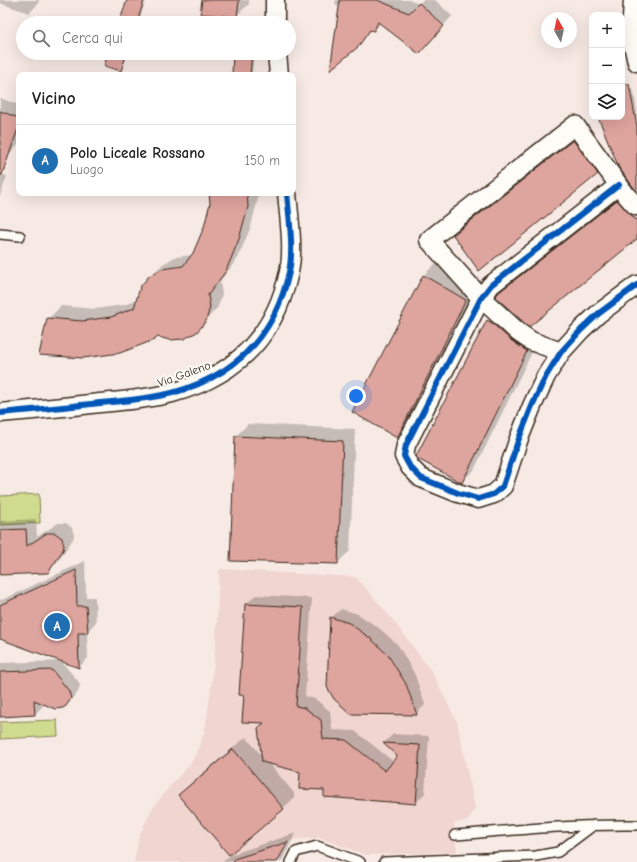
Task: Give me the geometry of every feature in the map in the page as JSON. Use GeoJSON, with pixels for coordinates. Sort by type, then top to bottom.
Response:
{"type":"FeatureCollection","features":[{"type":"Feature","properties":{"kind":"street"},"geometry":{"type":"LineString","coordinates":[[274,0],[274,16]]}},
{"type":"Feature","properties":{"kind":"street"},"geometry":{"type":"LineString","coordinates":[[633,0],[634,36],[637,62]]}},
{"type":"Feature","properties":{"kind":"street"},"geometry":{"type":"LineString","coordinates":[[277,60],[278,72]]}},
{"type":"Feature","properties":{"kind":"street"},"geometry":{"type":"LineString","coordinates":[[560,352],[531,340],[518,332],[481,298],[429,240],[575,125],[619,185],[637,206]]}},
{"type":"Feature","properties":{"kind":"street"},"geometry":{"type":"LineString","coordinates":[[619,185],[491,286],[481,298],[406,445],[404,456],[410,467],[421,478],[458,493],[478,499],[494,494],[503,486],[518,441],[532,406],[546,376],[560,352],[598,314],[637,285]]}},
{"type":"Feature","properties":{"kind":"street","name":"Via Galeno"},"geometry":{"type":"LineString","coordinates":[[0,413],[141,399],[172,393],[221,373],[239,360],[260,339],[274,315],[284,290],[289,271],[291,254],[287,196]]}},
{"type":"Feature","properties":{"kind":"lane"},"geometry":{"type":"LineString","coordinates":[[0,234],[20,236]]}},
{"type":"Feature","properties":{"kind":"lane"},"geometry":{"type":"LineString","coordinates":[[384,862],[536,856],[558,852],[594,825]]}},
{"type":"Feature","properties":{"kind":"lane"},"geometry":{"type":"LineString","coordinates":[[455,835],[553,827],[637,825]]}},
{"type":"Feature","properties":{"kind":"lane"},"geometry":{"type":"LineString","coordinates":[[290,862],[296,852],[318,846],[360,862]]}},
{"type":"Feature","properties":{"kind":"shaded area"},"geometry":{"type":"Polygon","coordinates":[[[219,569],[356,577],[392,619],[432,672],[457,722],[475,808],[468,821],[454,823],[457,852],[366,855],[320,838],[297,839],[225,862],[134,862],[139,836],[152,809],[168,788],[191,763],[205,730],[216,643],[219,569]]]}},
{"type":"Feature","properties":{"kind":"green space"},"geometry":{"type":"Polygon","coordinates":[[[39,494],[40,523],[0,525],[0,496],[39,494]]]}},
{"type":"Feature","properties":{"kind":"green space"},"geometry":{"type":"Polygon","coordinates":[[[57,720],[58,736],[0,739],[0,722],[57,720]]]}},
{"type":"Feature","properties":{"kind":"building"},"geometry":{"type":"Polygon","coordinates":[[[127,0],[144,0],[139,16],[121,16],[127,0]]]}},
{"type":"Feature","properties":{"kind":"building"},"geometry":{"type":"Polygon","coordinates":[[[202,0],[239,0],[237,16],[200,14],[202,0]]]}},
{"type":"Feature","properties":{"kind":"building"},"geometry":{"type":"Polygon","coordinates":[[[340,0],[377,0],[409,13],[419,3],[444,26],[419,54],[378,22],[374,31],[370,30],[358,47],[330,70],[340,0]]]}},
{"type":"Feature","properties":{"kind":"building"},"geometry":{"type":"Polygon","coordinates":[[[106,60],[125,60],[121,71],[104,66],[106,60]]]}},
{"type":"Feature","properties":{"kind":"building"},"geometry":{"type":"Polygon","coordinates":[[[233,60],[251,60],[250,72],[232,72],[233,60]]]}},
{"type":"Feature","properties":{"kind":"building"},"geometry":{"type":"Polygon","coordinates":[[[625,84],[629,84],[637,127],[637,192],[619,168],[599,120],[625,120],[625,84]]]}},
{"type":"Feature","properties":{"kind":"building"},"geometry":{"type":"Polygon","coordinates":[[[0,111],[16,117],[16,135],[2,175],[0,175],[0,111]]]}},
{"type":"Feature","properties":{"kind":"building"},"geometry":{"type":"Polygon","coordinates":[[[573,140],[598,174],[479,271],[453,235],[573,140]]]}},
{"type":"Feature","properties":{"kind":"building"},"geometry":{"type":"Polygon","coordinates":[[[209,196],[247,196],[248,207],[239,239],[226,271],[208,295],[210,307],[206,321],[197,332],[184,339],[170,340],[158,337],[154,340],[120,353],[83,358],[39,355],[47,318],[82,321],[111,317],[134,308],[140,287],[149,276],[162,269],[183,266],[193,253],[204,227],[210,203],[209,196]]]}},
{"type":"Feature","properties":{"kind":"building"},"geometry":{"type":"Polygon","coordinates":[[[617,200],[637,221],[637,239],[529,327],[501,302],[496,296],[498,293],[617,200]]]}},
{"type":"Feature","properties":{"kind":"building"},"geometry":{"type":"Polygon","coordinates":[[[423,275],[466,300],[397,438],[352,412],[423,275]]]}},
{"type":"Feature","properties":{"kind":"building"},"geometry":{"type":"Polygon","coordinates":[[[487,320],[512,341],[527,351],[462,483],[418,459],[416,456],[487,320]]]}},
{"type":"Feature","properties":{"kind":"building"},"geometry":{"type":"Polygon","coordinates":[[[235,436],[343,441],[338,564],[230,561],[235,436]]]}},
{"type":"Feature","properties":{"kind":"building"},"geometry":{"type":"Polygon","coordinates":[[[26,529],[27,546],[47,533],[55,533],[62,538],[64,546],[63,550],[48,573],[0,575],[0,530],[26,529]]]}},
{"type":"Feature","properties":{"kind":"building"},"geometry":{"type":"Polygon","coordinates":[[[76,570],[77,606],[86,606],[88,633],[78,633],[79,668],[0,639],[0,605],[76,570]]]}},
{"type":"Feature","properties":{"kind":"building"},"geometry":{"type":"Polygon","coordinates":[[[245,604],[303,607],[296,706],[305,708],[321,720],[323,739],[346,740],[385,771],[397,756],[383,743],[420,745],[416,804],[324,797],[324,790],[299,789],[300,772],[262,762],[258,728],[264,723],[242,722],[244,695],[239,695],[245,604]]]}},
{"type":"Feature","properties":{"kind":"building"},"geometry":{"type":"Polygon","coordinates":[[[330,617],[349,623],[370,638],[388,655],[406,684],[417,715],[351,714],[334,699],[327,687],[330,617]]]}},
{"type":"Feature","properties":{"kind":"building"},"geometry":{"type":"Polygon","coordinates":[[[52,670],[69,691],[71,699],[66,706],[55,709],[34,700],[35,715],[0,717],[0,672],[52,670]]]}},
{"type":"Feature","properties":{"kind":"building"},"geometry":{"type":"Polygon","coordinates":[[[233,749],[284,809],[229,855],[178,795],[233,749]]]}},
{"type":"Feature","properties":{"kind":"building"},"geometry":{"type":"Polygon","coordinates":[[[288,842],[277,862],[234,862],[234,859],[288,842]]]}},
{"type":"Feature","properties":{"kind":"cycle path"},"geometry":{"type":"LineString","coordinates":[[619,185],[491,285],[481,298],[406,445],[404,456],[410,467],[421,478],[458,493],[478,499],[494,494],[503,486],[518,441],[532,406],[546,376],[561,352],[598,314],[637,285]]}},
{"type":"Feature","properties":{"kind":"cycle path"},"geometry":{"type":"LineString","coordinates":[[0,413],[127,401],[163,395],[195,386],[215,376],[233,364],[249,350],[262,334],[274,316],[283,295],[289,272],[291,253],[291,233],[287,196]]}},
{"type":"Feature","properties":{"kind":"place","name":"Polo Liceale Rossano"},"geometry":{"type":"Point","coordinates":[57,626]}}]}
